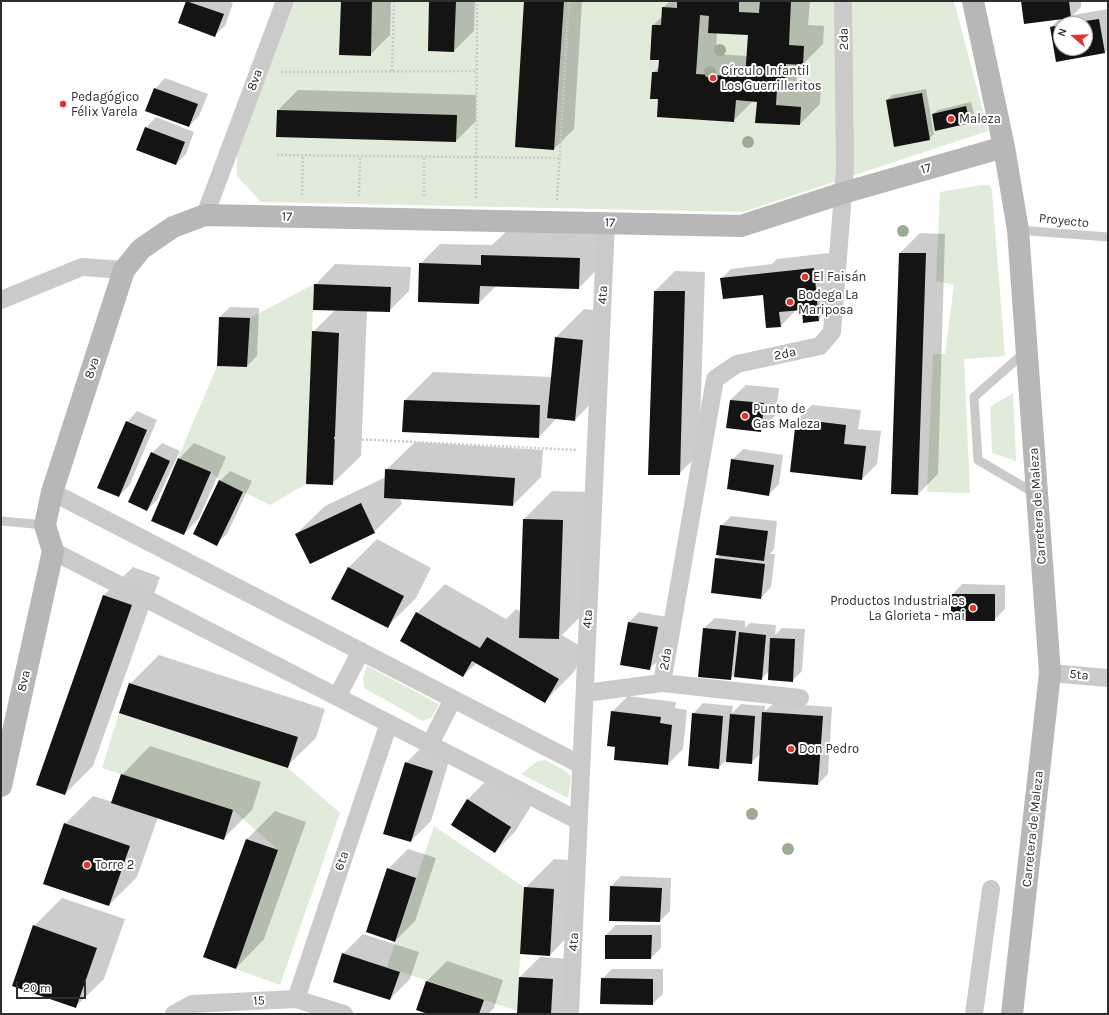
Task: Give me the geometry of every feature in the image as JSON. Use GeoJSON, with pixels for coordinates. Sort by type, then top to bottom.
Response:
{"type":"FeatureCollection","features":[{"type":"Feature","properties":{"kind":"street","name":"8va"},"geometry":{"type":"LineString","coordinates":[[1,786],[6,741],[53,551],[46,525],[52,492],[124,270],[141,249],[172,227],[205,215],[284,1]]}},
{"type":"Feature","properties":{"kind":"street","name":"Carretera de Maleza"},"geometry":{"type":"LineString","coordinates":[[973,1],[1004,147],[1018,230],[1050,673],[1012,1014]]}},
{"type":"Feature","properties":{"kind":"street","name":"2da"},"geometry":{"type":"LineString","coordinates":[[662,683],[715,379],[737,364],[820,346],[832,332],[845,168],[844,2]]}},
{"type":"Feature","properties":{"kind":"street","name":"17"},"geometry":{"type":"LineString","coordinates":[[205,215],[741,226],[843,193],[1004,147]]}},
{"type":"Feature","properties":{"kind":"street","name":"4ta"},"geometry":{"type":"LineString","coordinates":[[570,1014],[606,223]]}},
{"type":"Feature","properties":{"kind":"street"},"geometry":{"type":"LineString","coordinates":[[1,300],[82,267],[124,270]]}},
{"type":"Feature","properties":{"kind":"street"},"geometry":{"type":"LineString","coordinates":[[52,492],[582,765]]}},
{"type":"Feature","properties":{"kind":"street"},"geometry":{"type":"LineString","coordinates":[[53,551],[579,821]]}},
{"type":"Feature","properties":{"kind":"street"},"geometry":{"type":"LineString","coordinates":[[337,697],[361,651]]}},
{"type":"Feature","properties":{"kind":"street","name":"5ta"},"geometry":{"type":"LineString","coordinates":[[1050,673],[1108,678]]}},
{"type":"Feature","properties":{"kind":"street"},"geometry":{"type":"LineString","coordinates":[[585,693],[662,683],[800,698]]}},
{"type":"Feature","properties":{"kind":"street"},"geometry":{"type":"LineString","coordinates":[[430,744],[453,699]]}},
{"type":"Feature","properties":{"kind":"street","name":"6ta"},"geometry":{"type":"LineString","coordinates":[[296,999],[389,723]]}},
{"type":"Feature","properties":{"kind":"street"},"geometry":{"type":"LineString","coordinates":[[974,1014],[991,889]]}},
{"type":"Feature","properties":{"kind":"street","name":"15"},"geometry":{"type":"LineString","coordinates":[[174,1014],[192,1004],[296,999],[344,1014]]}},
{"type":"Feature","properties":{"kind":"lane","name":"Proyecto"},"geometry":{"type":"LineString","coordinates":[[1018,230],[1108,237]]}},
{"type":"Feature","properties":{"kind":"lane"},"geometry":{"type":"LineString","coordinates":[[1027,351],[974,396],[978,460],[1037,495]]}},
{"type":"Feature","properties":{"kind":"lane"},"geometry":{"type":"LineString","coordinates":[[1,521],[46,525]]}},
{"type":"Feature","properties":{"kind":"path"},"geometry":{"type":"LineString","coordinates":[[392,71],[394,1]]}},
{"type":"Feature","properties":{"kind":"path"},"geometry":{"type":"LineString","coordinates":[[476,221],[477,1]]}},
{"type":"Feature","properties":{"kind":"path"},"geometry":{"type":"LineString","coordinates":[[555,222],[569,1]]}},
{"type":"Feature","properties":{"kind":"path"},"geometry":{"type":"LineString","coordinates":[[258,72],[477,71]]}},
{"type":"Feature","properties":{"kind":"path"},"geometry":{"type":"LineString","coordinates":[[277,155],[560,158]]}},
{"type":"Feature","properties":{"kind":"path"},"geometry":{"type":"LineString","coordinates":[[302,217],[303,156]]}},
{"type":"Feature","properties":{"kind":"path"},"geometry":{"type":"LineString","coordinates":[[359,218],[360,156]]}},
{"type":"Feature","properties":{"kind":"path"},"geometry":{"type":"LineString","coordinates":[[424,157],[424,220]]}},
{"type":"Feature","properties":{"kind":"path"},"geometry":{"type":"LineString","coordinates":[[334,438],[596,452]]}},
{"type":"Feature","properties":{"kind":"green space"},"geometry":{"type":"Polygon","coordinates":[[[295,1],[954,1],[988,131],[743,212],[261,202],[237,176],[237,153],[295,1]]]}},
{"type":"Feature","properties":{"kind":"green space"},"geometry":{"type":"Polygon","coordinates":[[[989,185],[992,190],[1005,356],[964,359],[970,493],[927,492],[933,354],[945,354],[954,285],[936,281],[940,192],[989,185]]]}},
{"type":"Feature","properties":{"kind":"green space"},"geometry":{"type":"Polygon","coordinates":[[[314,284],[306,484],[270,505],[219,480],[211,472],[178,458],[217,366],[247,367],[250,318],[314,284]]]}},
{"type":"Feature","properties":{"kind":"green space"},"geometry":{"type":"Polygon","coordinates":[[[1013,393],[1016,461],[992,453],[990,407],[1013,393]]]}},
{"type":"Feature","properties":{"kind":"green space"},"geometry":{"type":"Polygon","coordinates":[[[367,666],[439,704],[432,717],[423,721],[364,688],[363,678],[367,666]]]}},
{"type":"Feature","properties":{"kind":"green space"},"geometry":{"type":"Polygon","coordinates":[[[119,713],[288,768],[340,813],[280,985],[236,969],[278,850],[233,810],[102,768],[119,713]]]}},
{"type":"Feature","properties":{"kind":"green space"},"geometry":{"type":"Polygon","coordinates":[[[545,760],[566,771],[571,778],[568,798],[521,774],[537,761],[545,760]]]}},
{"type":"Feature","properties":{"kind":"green space"},"geometry":{"type":"Polygon","coordinates":[[[434,826],[524,887],[517,1011],[387,967],[434,826]]]}},
{"type":"Feature","properties":{"kind":"building"},"geometry":{"type":"Polygon","coordinates":[[[186,1],[224,14],[215,37],[178,23],[186,1]]]}},
{"type":"Feature","properties":{"kind":"building"},"geometry":{"type":"Polygon","coordinates":[[[341,1],[372,1],[371,56],[339,55],[341,1]]]}},
{"type":"Feature","properties":{"kind":"building"},"geometry":{"type":"Polygon","coordinates":[[[429,1],[456,1],[454,52],[428,51],[429,1]]]}},
{"type":"Feature","properties":{"kind":"building"},"geometry":{"type":"Polygon","coordinates":[[[524,1],[564,1],[554,150],[515,147],[524,1]]]}},
{"type":"Feature","properties":{"kind":"building"},"geometry":{"type":"Polygon","coordinates":[[[677,1],[739,1],[739,12],[759,13],[760,1],[791,1],[789,45],[804,46],[803,65],[786,64],[785,88],[777,88],[776,105],[801,107],[800,125],[755,123],[757,102],[736,100],[734,122],[657,117],[658,99],[650,99],[652,72],[658,72],[659,60],[650,60],[652,25],[661,25],[662,7],[677,8],[677,1]],[[700,15],[696,74],[745,77],[748,35],[708,33],[709,16],[700,15]]]}},
{"type":"Feature","properties":{"kind":"building"},"geometry":{"type":"Polygon","coordinates":[[[1021,1],[1069,1],[1071,16],[1053,16],[1053,20],[1024,24],[1021,1]]]}},
{"type":"Feature","properties":{"kind":"building"},"geometry":{"type":"Polygon","coordinates":[[[1099,19],[1105,53],[1093,55],[1093,20],[1099,19]]]}},
{"type":"Feature","properties":{"kind":"building"},"geometry":{"type":"Polygon","coordinates":[[[1053,26],[1053,44],[1050,27],[1053,26]]]}},
{"type":"Feature","properties":{"kind":"building"},"geometry":{"type":"Polygon","coordinates":[[[1055,56],[1089,56],[1056,62],[1055,56]]]}},
{"type":"Feature","properties":{"kind":"building"},"geometry":{"type":"Polygon","coordinates":[[[154,88],[198,104],[189,127],[145,111],[154,88]]]}},
{"type":"Feature","properties":{"kind":"building"},"geometry":{"type":"Polygon","coordinates":[[[922,93],[930,140],[894,147],[886,100],[922,93]]]}},
{"type":"Feature","properties":{"kind":"building","name":"Maleza"},"geometry":{"type":"Polygon","coordinates":[[[966,106],[970,123],[935,131],[932,114],[966,106]]]}},
{"type":"Feature","properties":{"kind":"building"},"geometry":{"type":"Polygon","coordinates":[[[277,110],[457,115],[456,142],[276,137],[277,110]]]}},
{"type":"Feature","properties":{"kind":"building"},"geometry":{"type":"Polygon","coordinates":[[[145,127],[185,142],[176,165],[136,150],[145,127]]]}},
{"type":"Feature","properties":{"kind":"building"},"geometry":{"type":"Polygon","coordinates":[[[899,253],[926,253],[918,495],[891,494],[899,253]]]}},
{"type":"Feature","properties":{"kind":"building"},"geometry":{"type":"Polygon","coordinates":[[[481,255],[580,258],[579,289],[480,286],[479,304],[418,302],[419,263],[481,265],[481,255]]]}},
{"type":"Feature","properties":{"kind":"building","name":"Bodega La Mariposa"},"geometry":{"type":"Polygon","coordinates":[[[814,268],[819,321],[803,323],[802,310],[779,312],[781,327],[766,328],[763,295],[723,299],[720,278],[814,268]]]}},
{"type":"Feature","properties":{"kind":"building"},"geometry":{"type":"Polygon","coordinates":[[[314,284],[391,287],[390,312],[313,310],[314,284]]]}},
{"type":"Feature","properties":{"kind":"building"},"geometry":{"type":"Polygon","coordinates":[[[654,291],[685,291],[680,475],[648,475],[654,291]]]}},
{"type":"Feature","properties":{"kind":"building"},"geometry":{"type":"Polygon","coordinates":[[[219,317],[250,318],[247,367],[217,366],[219,317]]]}},
{"type":"Feature","properties":{"kind":"building"},"geometry":{"type":"Polygon","coordinates":[[[312,331],[339,333],[333,485],[306,484],[312,331]]]}},
{"type":"Feature","properties":{"kind":"building"},"geometry":{"type":"Polygon","coordinates":[[[555,337],[583,340],[575,421],[547,418],[555,337]]]}},
{"type":"Feature","properties":{"kind":"building"},"geometry":{"type":"Polygon","coordinates":[[[404,400],[540,405],[539,438],[402,432],[404,400]]]}},
{"type":"Feature","properties":{"kind":"building","name":"Punto de Gas Maleza"},"geometry":{"type":"Polygon","coordinates":[[[730,400],[764,403],[761,432],[726,428],[730,400]]]}},
{"type":"Feature","properties":{"kind":"building"},"geometry":{"type":"Polygon","coordinates":[[[796,419],[846,425],[844,444],[866,446],[862,480],[790,472],[796,419]]]}},
{"type":"Feature","properties":{"kind":"building"},"geometry":{"type":"Polygon","coordinates":[[[126,421],[147,430],[119,497],[97,488],[126,421]]]}},
{"type":"Feature","properties":{"kind":"building"},"geometry":{"type":"Polygon","coordinates":[[[151,452],[170,461],[147,511],[128,502],[151,452]]]}},
{"type":"Feature","properties":{"kind":"building"},"geometry":{"type":"Polygon","coordinates":[[[178,458],[211,472],[184,535],[151,521],[178,458]]]}},
{"type":"Feature","properties":{"kind":"building"},"geometry":{"type":"Polygon","coordinates":[[[731,459],[774,465],[769,496],[727,489],[731,459]]]}},
{"type":"Feature","properties":{"kind":"building"},"geometry":{"type":"Polygon","coordinates":[[[385,469],[515,478],[513,506],[384,498],[385,469]]]}},
{"type":"Feature","properties":{"kind":"building"},"geometry":{"type":"Polygon","coordinates":[[[219,480],[243,492],[217,546],[193,534],[219,480]]]}},
{"type":"Feature","properties":{"kind":"building"},"geometry":{"type":"Polygon","coordinates":[[[361,503],[375,533],[310,564],[295,534],[361,503]]]}},
{"type":"Feature","properties":{"kind":"building"},"geometry":{"type":"Polygon","coordinates":[[[523,519],[563,520],[559,639],[519,638],[523,519]]]}},
{"type":"Feature","properties":{"kind":"building"},"geometry":{"type":"Polygon","coordinates":[[[720,525],[768,531],[764,561],[716,555],[720,525]]]}},
{"type":"Feature","properties":{"kind":"building"},"geometry":{"type":"Polygon","coordinates":[[[715,558],[765,564],[761,599],[711,593],[715,558]]]}},
{"type":"Feature","properties":{"kind":"building"},"geometry":{"type":"Polygon","coordinates":[[[348,567],[404,596],[388,628],[331,599],[348,567]]]}},
{"type":"Feature","properties":{"kind":"building","name":"Productos Industriales La Glorieta - mai"},"geometry":{"type":"Polygon","coordinates":[[[951,594],[995,594],[995,621],[951,621],[951,594]]]}},
{"type":"Feature","properties":{"kind":"building"},"geometry":{"type":"Polygon","coordinates":[[[103,595],[132,605],[65,795],[36,785],[103,595]]]}},
{"type":"Feature","properties":{"kind":"building"},"geometry":{"type":"Polygon","coordinates":[[[416,612],[480,648],[487,637],[559,679],[545,703],[472,661],[463,677],[400,641],[416,612]]]}},
{"type":"Feature","properties":{"kind":"building"},"geometry":{"type":"Polygon","coordinates":[[[628,622],[658,627],[650,670],[620,665],[628,622]]]}},
{"type":"Feature","properties":{"kind":"building"},"geometry":{"type":"Polygon","coordinates":[[[703,628],[736,631],[731,680],[698,677],[703,628]]]}},
{"type":"Feature","properties":{"kind":"building"},"geometry":{"type":"Polygon","coordinates":[[[739,632],[766,635],[762,680],[734,677],[739,632]]]}},
{"type":"Feature","properties":{"kind":"building"},"geometry":{"type":"Polygon","coordinates":[[[770,638],[795,639],[793,682],[768,680],[770,638]]]}},
{"type":"Feature","properties":{"kind":"building"},"geometry":{"type":"Polygon","coordinates":[[[129,683],[298,737],[288,768],[119,713],[129,683]]]}},
{"type":"Feature","properties":{"kind":"building"},"geometry":{"type":"Polygon","coordinates":[[[611,711],[661,717],[660,723],[672,725],[668,765],[614,760],[615,747],[607,746],[611,711]]]}},
{"type":"Feature","properties":{"kind":"building"},"geometry":{"type":"Polygon","coordinates":[[[762,712],[823,716],[818,785],[758,781],[762,712]]]}},
{"type":"Feature","properties":{"kind":"building"},"geometry":{"type":"Polygon","coordinates":[[[692,713],[723,716],[719,769],[688,766],[692,713]]]}},
{"type":"Feature","properties":{"kind":"building"},"geometry":{"type":"Polygon","coordinates":[[[730,714],[755,716],[752,764],[726,762],[730,714]]]}},
{"type":"Feature","properties":{"kind":"building"},"geometry":{"type":"Polygon","coordinates":[[[405,762],[433,771],[411,842],[383,834],[405,762]]]}},
{"type":"Feature","properties":{"kind":"building"},"geometry":{"type":"Polygon","coordinates":[[[121,774],[233,810],[224,840],[111,803],[121,774]]]}},
{"type":"Feature","properties":{"kind":"building"},"geometry":{"type":"Polygon","coordinates":[[[467,799],[511,827],[495,853],[451,825],[467,799]]]}},
{"type":"Feature","properties":{"kind":"building","name":"Torre 2"},"geometry":{"type":"Polygon","coordinates":[[[64,823],[130,846],[109,906],[43,884],[64,823]]]}},
{"type":"Feature","properties":{"kind":"building"},"geometry":{"type":"Polygon","coordinates":[[[246,839],[278,850],[236,969],[203,957],[246,839]]]}},
{"type":"Feature","properties":{"kind":"building"},"geometry":{"type":"Polygon","coordinates":[[[387,868],[416,878],[395,942],[366,932],[387,868]]]}},
{"type":"Feature","properties":{"kind":"building"},"geometry":{"type":"Polygon","coordinates":[[[610,886],[662,888],[660,922],[609,921],[610,886]]]}},
{"type":"Feature","properties":{"kind":"building"},"geometry":{"type":"Polygon","coordinates":[[[524,887],[554,889],[550,956],[520,954],[524,887]]]}},
{"type":"Feature","properties":{"kind":"building"},"geometry":{"type":"Polygon","coordinates":[[[33,925],[97,948],[76,1008],[12,986],[33,925]]]}},
{"type":"Feature","properties":{"kind":"building"},"geometry":{"type":"Polygon","coordinates":[[[605,935],[652,935],[651,959],[605,959],[605,935]]]}},
{"type":"Feature","properties":{"kind":"building"},"geometry":{"type":"Polygon","coordinates":[[[342,953],[400,972],[390,1000],[333,982],[342,953]]]}},
{"type":"Feature","properties":{"kind":"building"},"geometry":{"type":"Polygon","coordinates":[[[519,977],[553,979],[551,1014],[517,1014],[519,977]]]}},
{"type":"Feature","properties":{"kind":"building"},"geometry":{"type":"Polygon","coordinates":[[[601,978],[653,979],[653,1005],[600,1004],[601,978]]]}},
{"type":"Feature","properties":{"kind":"building"},"geometry":{"type":"Polygon","coordinates":[[[426,981],[484,1000],[479,1014],[428,1014],[416,1010],[426,981]]]}},
{"type":"Feature","properties":{"kind":"place","name":"Círculo Infantil Los Guerrilleritos"},"geometry":{"type":"Point","coordinates":[713,78]}},
{"type":"Feature","properties":{"kind":"place","name":"Pedagógico Félix Varela"},"geometry":{"type":"Point","coordinates":[63,104]}},
{"type":"Feature","properties":{"kind":"place","name":"Maleza"},"geometry":{"type":"Point","coordinates":[951,119]}},
{"type":"Feature","properties":{"kind":"place","name":"El Faisán"},"geometry":{"type":"Point","coordinates":[805,277]}},
{"type":"Feature","properties":{"kind":"place","name":"Bodega La Mariposa"},"geometry":{"type":"Point","coordinates":[790,302]}},
{"type":"Feature","properties":{"kind":"place","name":"Punto de Gas Maleza"},"geometry":{"type":"Point","coordinates":[745,416]}},
{"type":"Feature","properties":{"kind":"place","name":"Productos Industriales La Glorieta - mai"},"geometry":{"type":"Point","coordinates":[973,608]}},
{"type":"Feature","properties":{"kind":"place","name":"Don Pedro"},"geometry":{"type":"Point","coordinates":[791,749]}},
{"type":"Feature","properties":{"kind":"place","name":"Torre 2"},"geometry":{"type":"Point","coordinates":[87,865]}}]}
